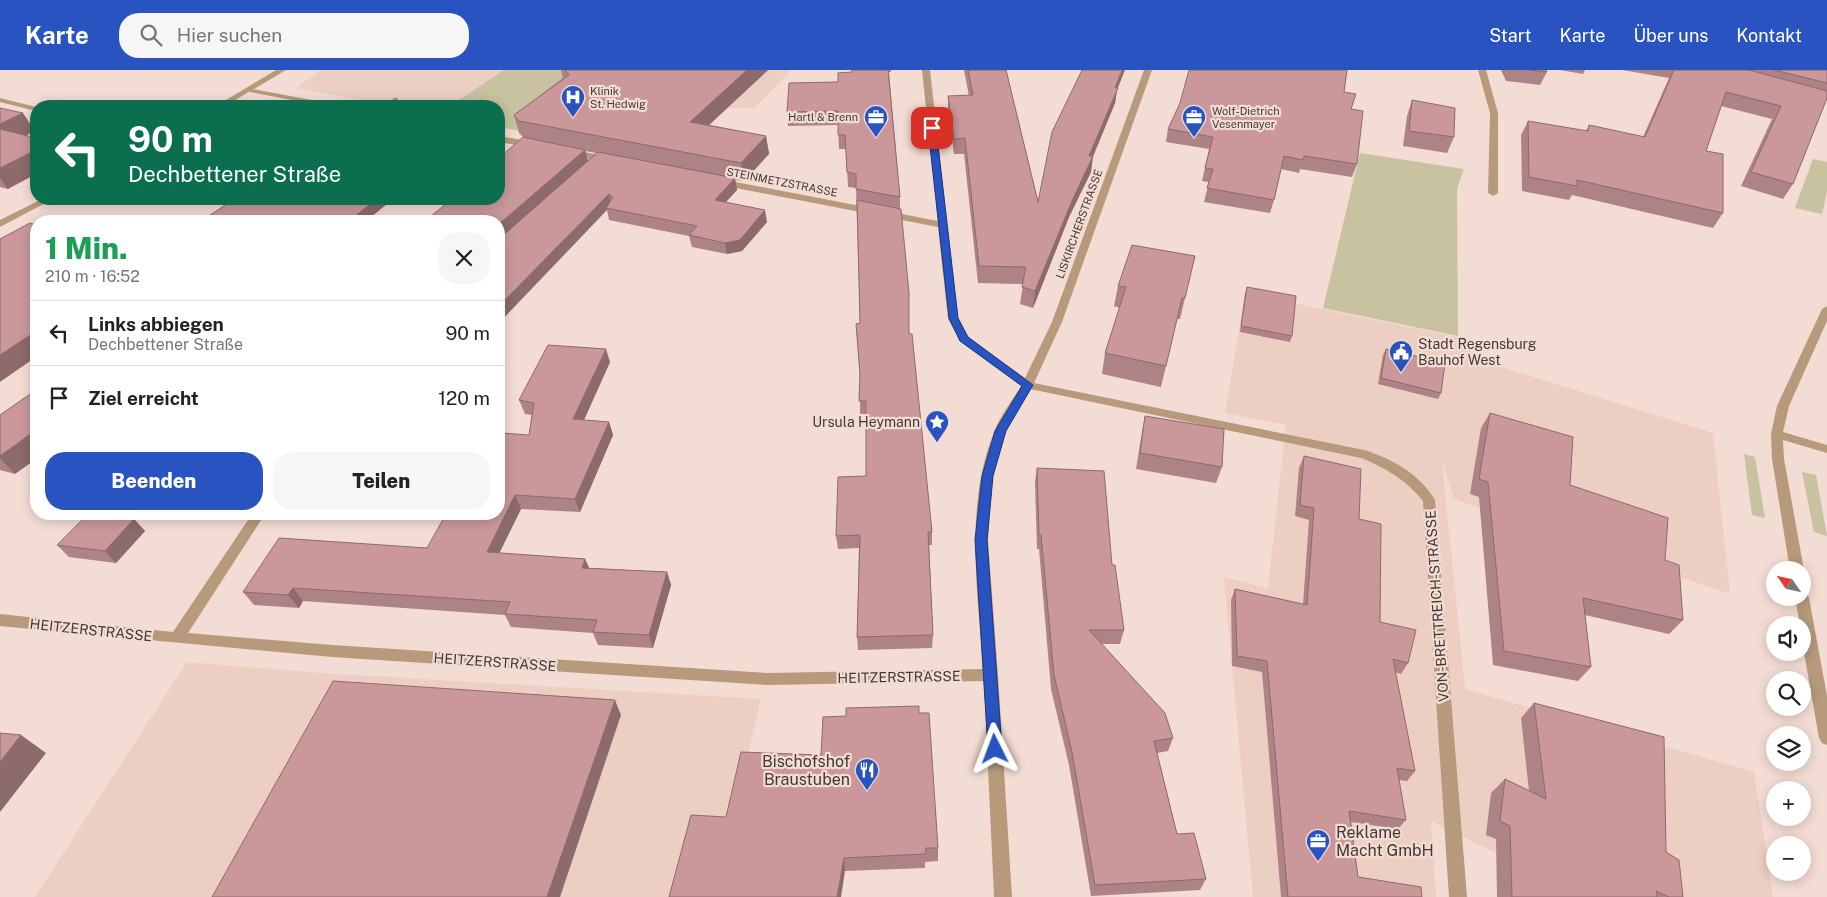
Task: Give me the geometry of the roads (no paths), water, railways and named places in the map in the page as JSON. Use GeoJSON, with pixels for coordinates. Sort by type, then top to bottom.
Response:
{"type":"FeatureCollection","features":[{"type":"Feature","properties":{"kind":"street"},"geometry":{"type":"LineString","coordinates":[[231,100],[282,70]]}},
{"type":"Feature","properties":{"kind":"street"},"geometry":{"type":"LineString","coordinates":[[926,70],[953,318],[964,339],[1027,385]]}},
{"type":"Feature","properties":{"kind":"street","name":"LISKIRCHERSTRASSE"},"geometry":{"type":"LineString","coordinates":[[1003,897],[991,675],[981,540],[987,476],[1000,431],[1027,385],[1057,322],[1148,70]]}},
{"type":"Feature","properties":{"kind":"street"},"geometry":{"type":"LineString","coordinates":[[1482,70],[1494,113],[1493,193]]}},
{"type":"Feature","properties":{"kind":"street"},"geometry":{"type":"LineString","coordinates":[[250,90],[302,100]]}},
{"type":"Feature","properties":{"kind":"street"},"geometry":{"type":"LineString","coordinates":[[0,100],[30,108]]}},
{"type":"Feature","properties":{"kind":"street"},"geometry":{"type":"LineString","coordinates":[[505,139],[544,147]]}},
{"type":"Feature","properties":{"kind":"street"},"geometry":{"type":"LineString","coordinates":[[563,151],[596,161],[619,162]]}},
{"type":"Feature","properties":{"kind":"street","name":"STEINMETZSTRASSE"},"geometry":{"type":"LineString","coordinates":[[707,179],[942,225]]}},
{"type":"Feature","properties":{"kind":"street"},"geometry":{"type":"LineString","coordinates":[[0,224],[36,205]]}},
{"type":"Feature","properties":{"kind":"street"},"geometry":{"type":"LineString","coordinates":[[1796,561],[1778,459],[1778,434],[1782,406],[1827,309]]}},
{"type":"Feature","properties":{"kind":"street","name":"VON-BRETTREICH-STRASSE"},"geometry":{"type":"LineString","coordinates":[[1027,385],[1364,454],[1395,467],[1417,483],[1429,500],[1458,897]]}},
{"type":"Feature","properties":{"kind":"street"},"geometry":{"type":"LineString","coordinates":[[1778,434],[1827,449]]}},
{"type":"Feature","properties":{"kind":"street"},"geometry":{"type":"LineString","coordinates":[[177,638],[255,520]]}},
{"type":"Feature","properties":{"kind":"street"},"geometry":{"type":"LineString","coordinates":[[1803,606],[1827,738]]}},
{"type":"Feature","properties":{"kind":"street","name":"HEITZERSTRASSE"},"geometry":{"type":"LineString","coordinates":[[0,620],[332,651],[767,679],[991,675]]}},
{"type":"Feature","properties":{"kind":"place","name":"Klinik St. Hedwig"},"geometry":{"type":"Point","coordinates":[573,118]}},
{"type":"Feature","properties":{"kind":"place","name":"Hartl & Brenn"},"geometry":{"type":"Point","coordinates":[876,138]}},
{"type":"Feature","properties":{"kind":"place","name":"Wolf-Dietrich Vesenmayer"},"geometry":{"type":"Point","coordinates":[1194,138]}},
{"type":"Feature","properties":{"kind":"place","name":"Stadt Regensburg Bauhof West"},"geometry":{"type":"Point","coordinates":[1401,373]}},
{"type":"Feature","properties":{"kind":"place","name":"Ursula Heymann"},"geometry":{"type":"Point","coordinates":[937,443]}},
{"type":"Feature","properties":{"kind":"place","name":"Bischofshof Braustuben"},"geometry":{"type":"Point","coordinates":[867,791]}},
{"type":"Feature","properties":{"kind":"place","name":"Reklame Macht GmbH"},"geometry":{"type":"Point","coordinates":[1318,862]}}]}
